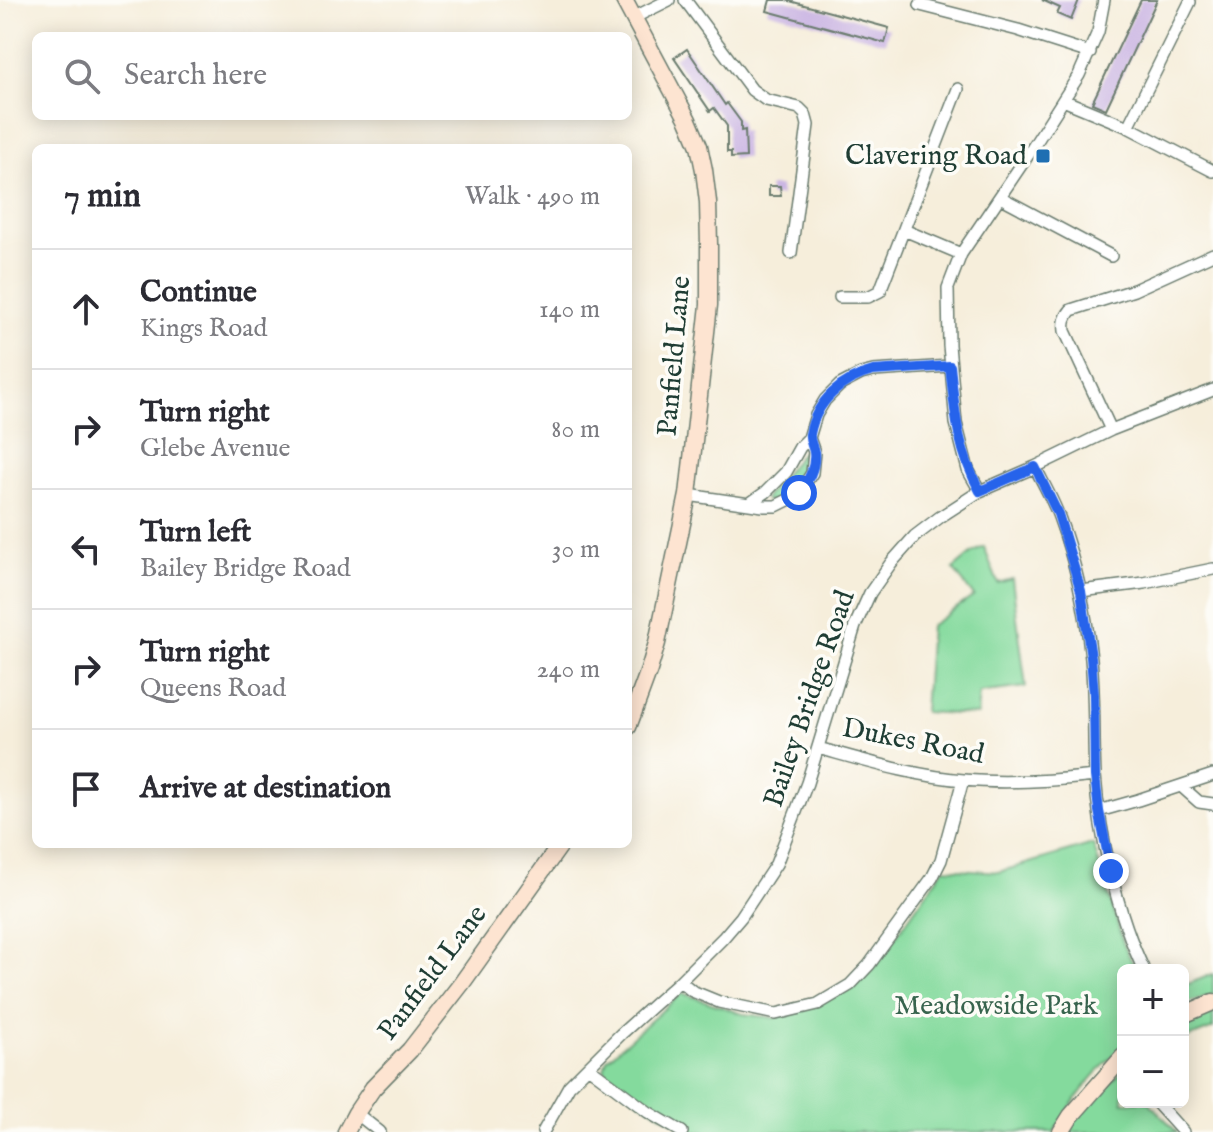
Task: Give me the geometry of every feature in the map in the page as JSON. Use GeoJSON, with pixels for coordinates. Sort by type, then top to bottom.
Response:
{"type":"FeatureCollection","features":[{"type":"Feature","properties":{"kind":"street","name":"Panfield Lane"},"geometry":{"type":"LineString","coordinates":[[624,0],[699,146],[706,186],[709,245],[709,305],[688,495],[657,643],[632,716]]}},
{"type":"Feature","properties":{"kind":"street"},"geometry":{"type":"LineString","coordinates":[[633,18],[669,0]]}},
{"type":"Feature","properties":{"kind":"street"},"geometry":{"type":"LineString","coordinates":[[685,0],[752,90],[766,100],[799,108],[805,114],[808,125],[791,253]]}},
{"type":"Feature","properties":{"kind":"street"},"geometry":{"type":"LineString","coordinates":[[980,491],[968,470],[956,423],[950,366],[948,288],[961,254],[1079,75],[1098,32],[1104,0]]}},
{"type":"Feature","properties":{"kind":"street"},"geometry":{"type":"LineString","coordinates":[[1128,127],[1190,2]]}},
{"type":"Feature","properties":{"kind":"street"},"geometry":{"type":"LineString","coordinates":[[920,5],[1029,33],[1090,53]]}},
{"type":"Feature","properties":{"kind":"street"},"geometry":{"type":"LineString","coordinates":[[840,297],[868,297],[880,291],[958,89]]}},
{"type":"Feature","properties":{"kind":"street"},"geometry":{"type":"LineString","coordinates":[[1063,100],[1128,127],[1213,171]]}},
{"type":"Feature","properties":{"kind":"street"},"geometry":{"type":"LineString","coordinates":[[1000,197],[1111,256]]}},
{"type":"Feature","properties":{"kind":"street"},"geometry":{"type":"LineString","coordinates":[[904,230],[961,254]]}},
{"type":"Feature","properties":{"kind":"street"},"geometry":{"type":"LineString","coordinates":[[1111,430],[1065,331],[1066,315],[1076,308],[1156,281],[1213,254]]}},
{"type":"Feature","properties":{"kind":"street"},"geometry":{"type":"LineString","coordinates":[[749,504],[786,472],[800,447],[809,438],[816,415],[825,400],[840,385],[873,371],[950,366]]}},
{"type":"Feature","properties":{"kind":"street","name":"Bailey Bridge Road"},"geometry":{"type":"LineString","coordinates":[[543,1132],[569,1086],[680,981],[741,917],[776,864],[807,783],[855,626],[870,593],[915,536],[980,491],[1111,430],[1213,390]]}},
{"type":"Feature","properties":{"kind":"street"},"geometry":{"type":"LineString","coordinates":[[688,495],[776,506],[799,493],[812,473],[814,452],[809,438]]}},
{"type":"Feature","properties":{"kind":"street"},"geometry":{"type":"LineString","coordinates":[[1035,467],[1058,514],[1081,591],[1091,657],[1099,811],[1124,918],[1142,964]]}},
{"type":"Feature","properties":{"kind":"street"},"geometry":{"type":"LineString","coordinates":[[1081,591],[1165,580],[1213,569]]}},
{"type":"Feature","properties":{"kind":"street","name":"Dukes Road"},"geometry":{"type":"LineString","coordinates":[[818,748],[887,766],[963,780],[1045,782],[1095,776]]}},
{"type":"Feature","properties":{"kind":"street"},"geometry":{"type":"LineString","coordinates":[[1099,811],[1213,775]]}},
{"type":"Feature","properties":{"kind":"street"},"geometry":{"type":"LineString","coordinates":[[680,981],[692,991],[719,1002],[776,1014],[818,1004],[850,985],[869,965],[932,878],[941,860],[963,780]]}},
{"type":"Feature","properties":{"kind":"street"},"geometry":{"type":"LineString","coordinates":[[1181,786],[1199,802],[1213,804]]}},
{"type":"Feature","properties":{"kind":"street","name":"Panfield Lane"},"geometry":{"type":"LineString","coordinates":[[346,1132],[373,1088],[410,1050],[462,983],[558,848]]}},
{"type":"Feature","properties":{"kind":"street"},"geometry":{"type":"LineString","coordinates":[[1189,1012],[1213,1002]]}},
{"type":"Feature","properties":{"kind":"street"},"geometry":{"type":"LineString","coordinates":[[1061,1132],[1071,1116],[1117,1066]]}},
{"type":"Feature","properties":{"kind":"street"},"geometry":{"type":"LineString","coordinates":[[588,1067],[648,1112],[682,1132]]}},
{"type":"Feature","properties":{"kind":"street"},"geometry":{"type":"LineString","coordinates":[[1161,1108],[1183,1132]]}},
{"type":"Feature","properties":{"kind":"street"},"geometry":{"type":"LineString","coordinates":[[356,1113],[380,1132]]}},
{"type":"Feature","properties":{"kind":"green space"},"geometry":{"type":"Polygon","coordinates":[[[803,451],[809,452],[809,467],[795,491],[780,501],[766,501],[765,498],[803,451]]]}},
{"type":"Feature","properties":{"kind":"green space"},"geometry":{"type":"Polygon","coordinates":[[[984,547],[998,583],[1012,579],[1026,687],[979,693],[977,715],[924,712],[930,626],[974,596],[953,569],[984,547]]]}},
{"type":"Feature","properties":{"kind":"green space","name":"Meadowside Park"},"geometry":{"type":"Polygon","coordinates":[[[1093,844],[1123,943],[1133,964],[1117,964],[1117,1053],[1094,1076],[1054,1132],[692,1132],[632,1096],[604,1069],[607,1059],[682,993],[743,1014],[776,1018],[853,988],[875,966],[944,868],[999,872],[1093,844]]]}},
{"type":"Feature","properties":{"kind":"green space"},"geometry":{"type":"Polygon","coordinates":[[[1213,974],[1213,995],[1189,1002],[1189,984],[1213,974]]]}},
{"type":"Feature","properties":{"kind":"green space"},"geometry":{"type":"Polygon","coordinates":[[[1213,1009],[1213,1028],[1189,1038],[1189,1019],[1213,1009]]]}},
{"type":"Feature","properties":{"kind":"green space"},"geometry":{"type":"Polygon","coordinates":[[[1117,1076],[1117,1108],[1155,1108],[1177,1132],[1068,1132],[1076,1117],[1117,1076]]]}},
{"type":"Feature","properties":{"kind":"building"},"geometry":{"type":"Polygon","coordinates":[[[770,0],[786,0],[889,28],[885,43],[767,11],[770,0]]]}},
{"type":"Feature","properties":{"kind":"building"},"geometry":{"type":"Polygon","coordinates":[[[1042,0],[1079,0],[1071,20],[1057,14],[1060,8],[1042,0]]]}},
{"type":"Feature","properties":{"kind":"building"},"geometry":{"type":"Polygon","coordinates":[[[1141,0],[1157,0],[1106,109],[1092,103],[1141,0]]]}},
{"type":"Feature","properties":{"kind":"building"},"geometry":{"type":"Polygon","coordinates":[[[687,49],[725,105],[727,103],[741,122],[741,131],[745,130],[746,157],[731,158],[731,152],[727,152],[727,126],[714,108],[710,111],[674,58],[687,49]]]}},
{"type":"Feature","properties":{"kind":"building"},"geometry":{"type":"Polygon","coordinates":[[[769,186],[780,186],[781,196],[769,196],[769,186]]]}},
{"type":"Feature","properties":{"kind":"place","name":"Clavering Road"},"geometry":{"type":"Point","coordinates":[1043,156]}},
{"type":"Feature","properties":{"kind":"route"},"geometry":{"type":"LineString","coordinates":[[799,493],[812,473],[814,452],[809,438],[816,415],[825,400],[840,385],[873,371],[950,366],[956,423],[968,470],[980,491],[1035,467],[1058,514],[1081,591],[1094,695],[1095,776],[1111,871]]}}]}
